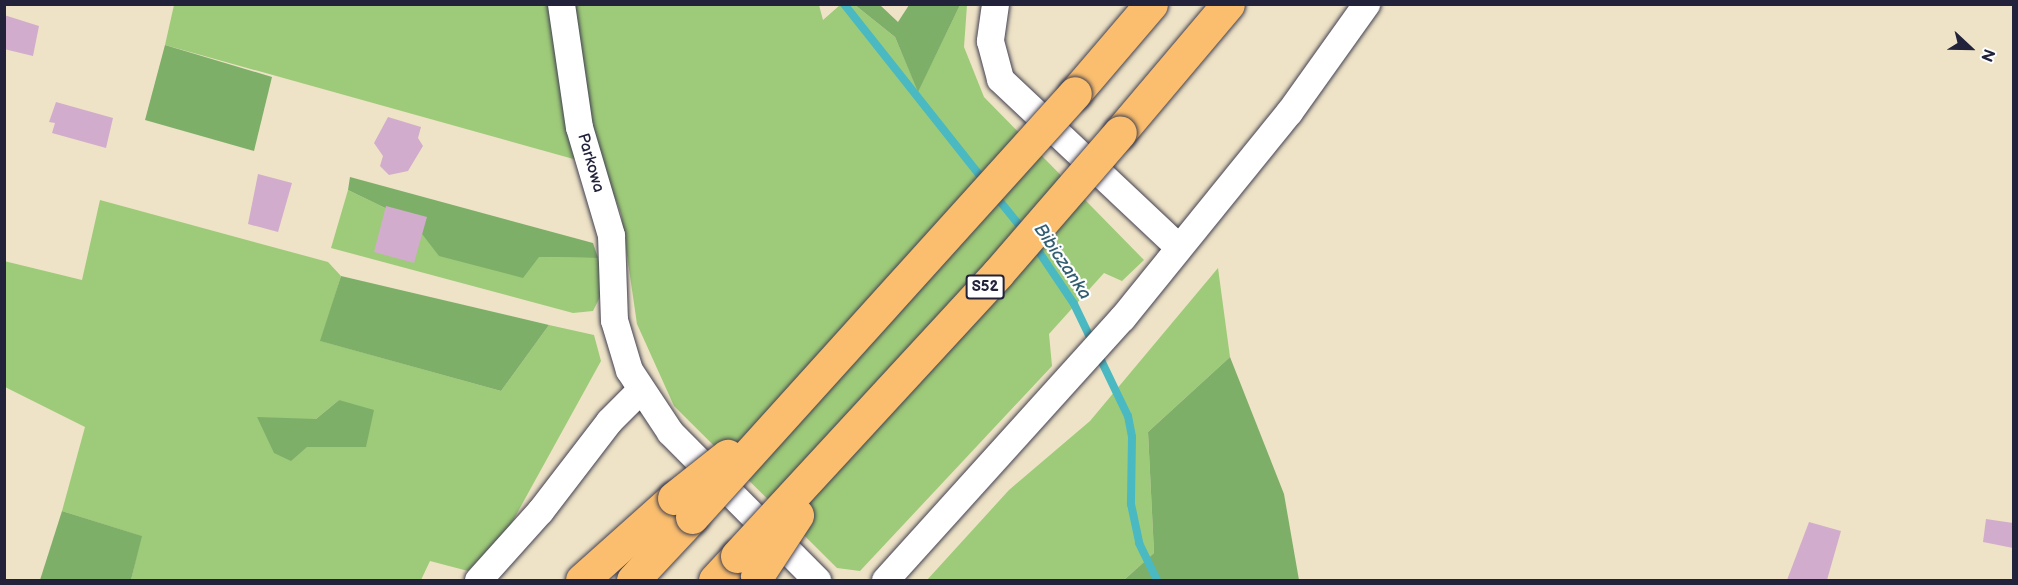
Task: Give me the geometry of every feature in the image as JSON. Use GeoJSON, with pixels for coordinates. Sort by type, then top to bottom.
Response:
{"type":"FeatureCollection","features":[{"type":"Feature","properties":{"kind":"highway"},"geometry":{"type":"LineString","coordinates":[[582,580],[683,507],[808,391],[1076,93],[1151,4]]}},
{"type":"Feature","properties":{"kind":"highway","name":"S52"},"geometry":{"type":"LineString","coordinates":[[750,571],[847,438],[1120,132],[1228,4]]}},
{"type":"Feature","properties":{"kind":"highway"},"geometry":{"type":"LineString","coordinates":[[633,580],[683,507]]}},
{"type":"Feature","properties":{"kind":"highway"},"geometry":{"type":"LineString","coordinates":[[715,580],[750,571]]}},
{"type":"Feature","properties":{"kind":"street","name":"Parkowa"},"geometry":{"type":"LineString","coordinates":[[561,4],[579,127],[611,235],[614,320],[621,348],[640,390],[670,432],[817,580]]}},
{"type":"Feature","properties":{"kind":"street"},"geometry":{"type":"LineString","coordinates":[[995,4],[990,41],[1000,79],[1012,95],[1178,247]]}},
{"type":"Feature","properties":{"kind":"street"},"geometry":{"type":"LineString","coordinates":[[885,580],[1072,376],[1289,112],[1366,4]]}},
{"type":"Feature","properties":{"kind":"street"},"geometry":{"type":"LineString","coordinates":[[478,580],[540,511],[609,421],[640,390]]}},
{"type":"Feature","properties":{"kind":"green space"},"geometry":{"type":"Polygon","coordinates":[[[174,5],[549,5],[577,160],[165,45],[174,5]]]}},
{"type":"Feature","properties":{"kind":"green space"},"geometry":{"type":"Polygon","coordinates":[[[567,5],[819,5],[823,20],[840,5],[855,5],[895,37],[918,91],[960,5],[967,5],[964,47],[984,97],[1144,260],[1122,281],[1104,273],[1049,334],[1052,366],[860,571],[837,568],[674,406],[637,324],[621,214],[586,120],[567,5]]]}},
{"type":"Feature","properties":{"kind":"green space"},"geometry":{"type":"Polygon","coordinates":[[[855,5],[880,5],[898,22],[909,5],[960,5],[918,92],[895,37],[855,5]]]}},
{"type":"Feature","properties":{"kind":"green space"},"geometry":{"type":"Polygon","coordinates":[[[165,45],[272,77],[254,151],[145,120],[165,45]]]}},
{"type":"Feature","properties":{"kind":"green space"},"geometry":{"type":"Polygon","coordinates":[[[350,177],[593,243],[598,258],[539,257],[523,278],[439,256],[412,221],[348,190],[350,177]]]}},
{"type":"Feature","properties":{"kind":"green space"},"geometry":{"type":"Polygon","coordinates":[[[348,190],[412,221],[539,257],[598,258],[605,287],[593,311],[573,313],[331,248],[348,190]]]}},
{"type":"Feature","properties":{"kind":"green space"},"geometry":{"type":"Polygon","coordinates":[[[100,200],[328,262],[341,276],[321,341],[501,391],[549,325],[594,335],[601,361],[510,526],[468,571],[430,561],[421,580],[131,580],[141,536],[62,511],[85,427],[5,387],[4,261],[82,280],[100,200]],[[339,400],[316,419],[307,447],[366,447],[339,400]]]}},
{"type":"Feature","properties":{"kind":"green space"},"geometry":{"type":"Polygon","coordinates":[[[1218,268],[1230,357],[1148,432],[1154,553],[1124,580],[927,580],[1009,490],[1090,421],[1218,268]]]}},
{"type":"Feature","properties":{"kind":"green space"},"geometry":{"type":"Polygon","coordinates":[[[341,276],[549,325],[501,391],[320,341],[341,276]]]}},
{"type":"Feature","properties":{"kind":"green space"},"geometry":{"type":"Polygon","coordinates":[[[1230,357],[1284,494],[1299,580],[1124,580],[1154,553],[1148,432],[1230,357]]]}},
{"type":"Feature","properties":{"kind":"green space"},"geometry":{"type":"Polygon","coordinates":[[[339,400],[374,410],[366,447],[307,447],[291,461],[274,453],[257,417],[316,419],[339,400]]]}},
{"type":"Feature","properties":{"kind":"green space"},"geometry":{"type":"Polygon","coordinates":[[[62,511],[142,536],[131,580],[40,580],[62,511]]]}},
{"type":"Feature","properties":{"kind":"building"},"geometry":{"type":"Polygon","coordinates":[[[4,15],[39,26],[33,56],[4,49],[4,15]]]}},
{"type":"Feature","properties":{"kind":"building"},"geometry":{"type":"Polygon","coordinates":[[[56,102],[113,118],[106,148],[52,133],[55,123],[49,122],[56,102]]]}},
{"type":"Feature","properties":{"kind":"building"},"geometry":{"type":"Polygon","coordinates":[[[388,117],[421,127],[418,138],[423,146],[408,171],[389,175],[380,166],[383,156],[374,143],[388,117]]]}},
{"type":"Feature","properties":{"kind":"building"},"geometry":{"type":"Polygon","coordinates":[[[258,174],[292,183],[278,232],[248,224],[258,174]]]}},
{"type":"Feature","properties":{"kind":"building"},"geometry":{"type":"Polygon","coordinates":[[[386,206],[427,217],[414,263],[374,252],[386,206]]]}},
{"type":"Feature","properties":{"kind":"building"},"geometry":{"type":"Polygon","coordinates":[[[1986,519],[2013,523],[2013,548],[1983,542],[1986,519]]]}},
{"type":"Feature","properties":{"kind":"building"},"geometry":{"type":"Polygon","coordinates":[[[1809,522],[1841,531],[1827,580],[1787,580],[1809,522]]]}},
{"type":"Feature","properties":{"kind":"waterway","name":"Bibiczanka"},"geometry":{"type":"LineString","coordinates":[[844,4],[985,182]]}},
{"type":"Feature","properties":{"kind":"waterway","name":"Bibiczanka"},"geometry":{"type":"LineString","coordinates":[[994,194],[1024,231]]}},
{"type":"Feature","properties":{"kind":"waterway","name":"Bibiczanka"},"geometry":{"type":"LineString","coordinates":[[1033,243],[1074,304],[1128,416],[1132,437],[1131,504],[1139,543],[1157,580]]}}]}
